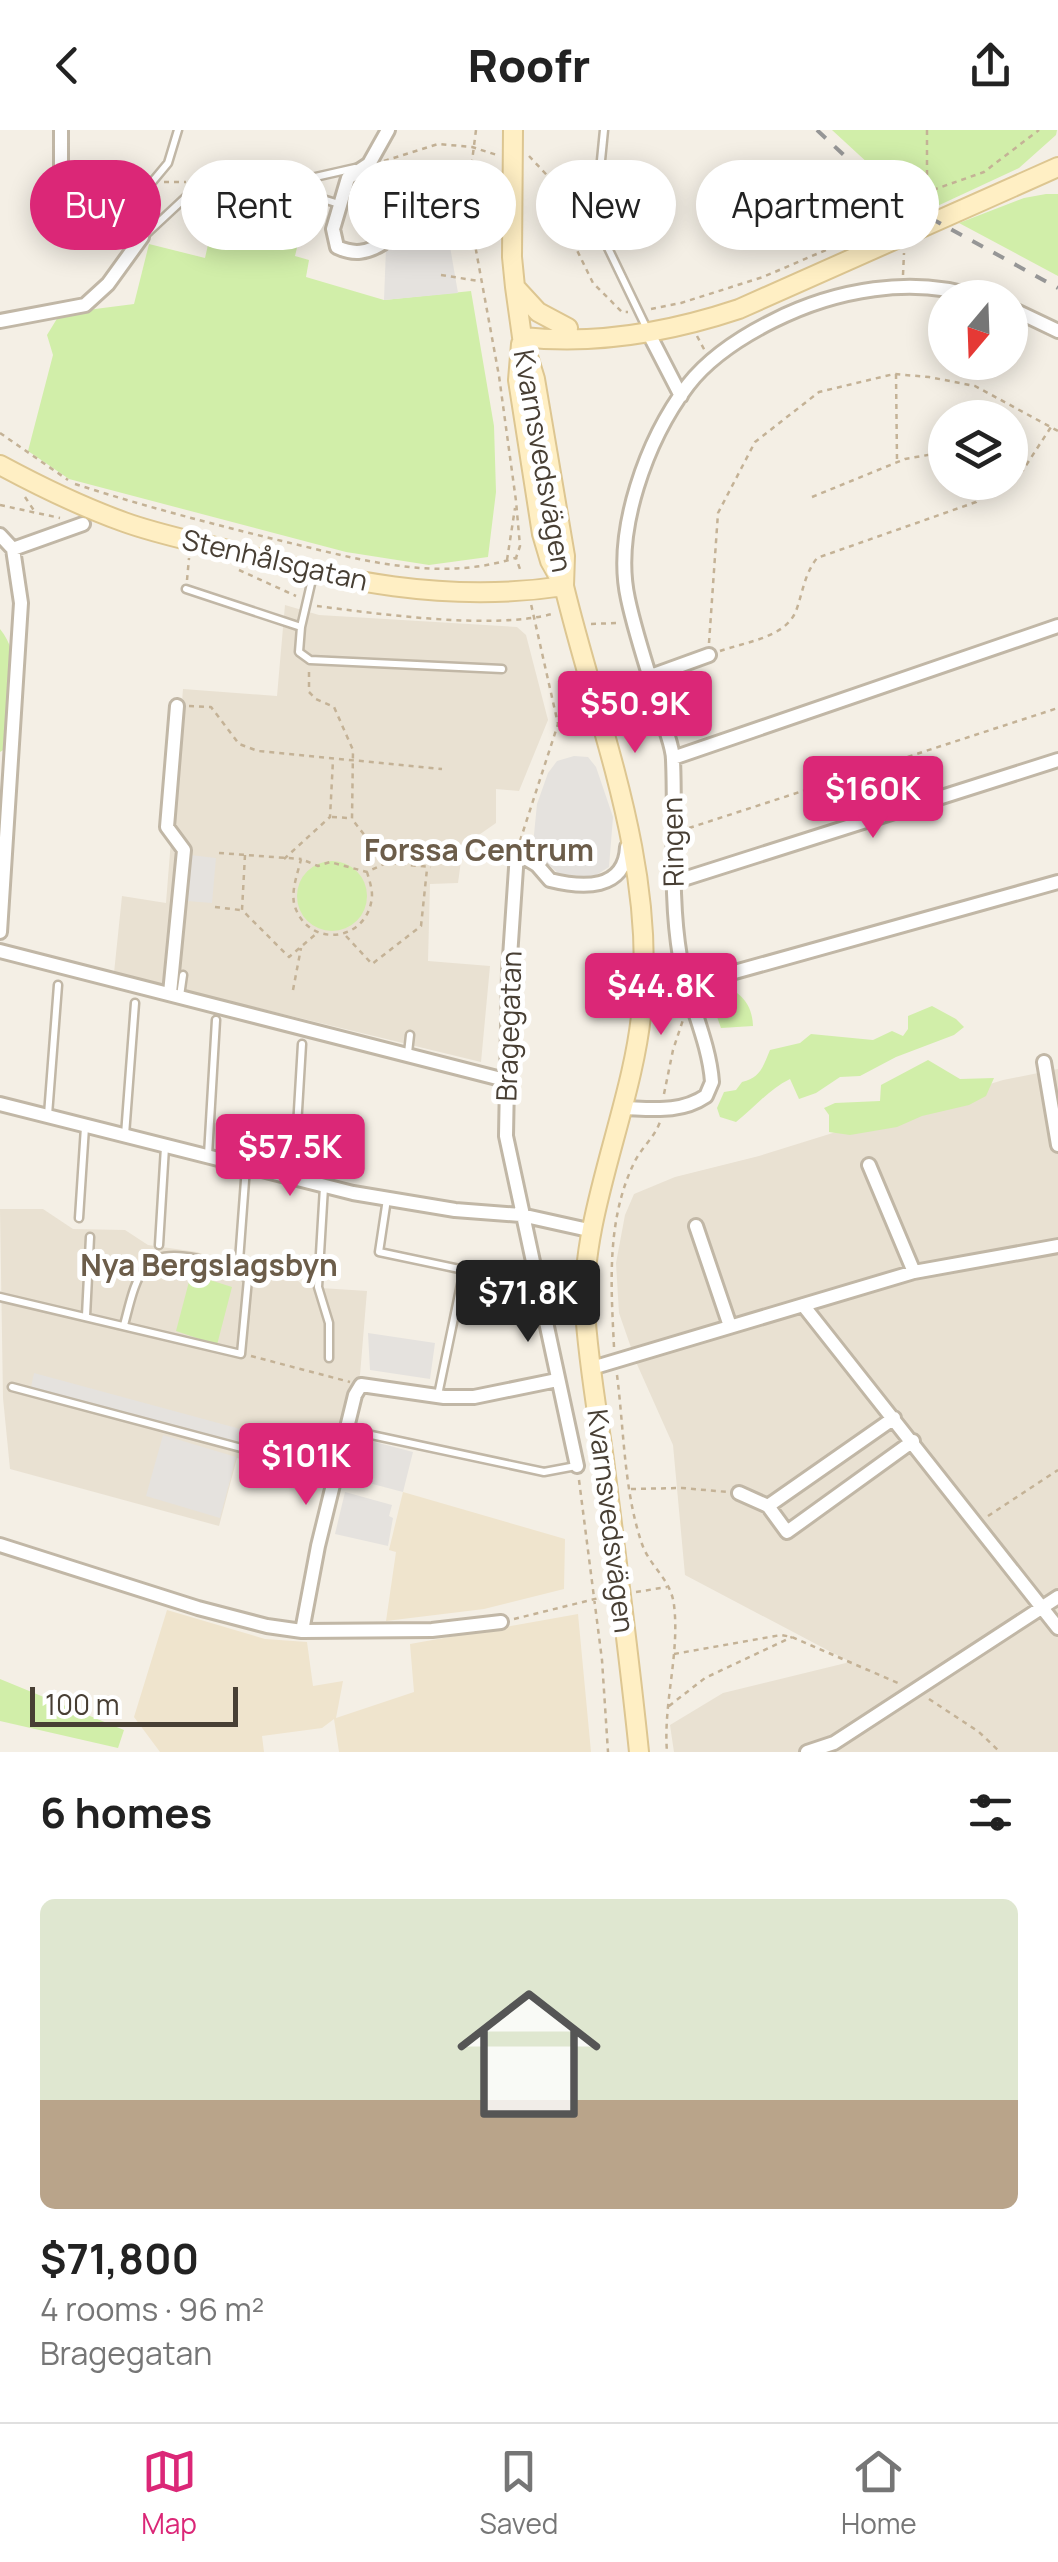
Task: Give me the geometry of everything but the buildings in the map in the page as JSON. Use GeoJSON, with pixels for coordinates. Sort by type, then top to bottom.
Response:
{"type":"FeatureCollection","features":[{"type":"Feature","properties":{"kind":"street"},"geometry":{"type":"LineString","coordinates":[[61,130],[61,160]]}},
{"type":"Feature","properties":{"kind":"street"},"geometry":{"type":"LineString","coordinates":[[370,160],[388,130]]}},
{"type":"Feature","properties":{"kind":"street","name":"Kvarnsvedsvägen"},"geometry":{"type":"LineString","coordinates":[[513,130],[515,288],[522,337],[535,380],[564,556],[564,586]]}},
{"type":"Feature","properties":{"kind":"street"},"geometry":{"type":"LineString","coordinates":[[522,337],[648,332],[692,325],[739,309],[1058,167]]}},
{"type":"Feature","properties":{"kind":"street"},"geometry":{"type":"LineString","coordinates":[[348,178],[333,228],[337,247],[350,253],[373,250]]}},
{"type":"Feature","properties":{"kind":"street"},"geometry":{"type":"LineString","coordinates":[[0,321],[85,305],[108,284],[133,250]]}},
{"type":"Feature","properties":{"kind":"street","name":"Ringen"},"geometry":{"type":"LineString","coordinates":[[624,1108],[661,1110],[697,1102],[710,1090],[711,1074],[676,932],[674,758],[627,596],[624,555],[628,521],[641,476],[668,416],[690,382],[727,350],[799,308],[832,297],[903,287],[928,291]]}},
{"type":"Feature","properties":{"kind":"street"},"geometry":{"type":"LineString","coordinates":[[515,288],[564,335]]}},
{"type":"Feature","properties":{"kind":"street"},"geometry":{"type":"LineString","coordinates":[[1028,317],[1058,331]]}},
{"type":"Feature","properties":{"kind":"street"},"geometry":{"type":"LineString","coordinates":[[648,332],[681,396]]}},
{"type":"Feature","properties":{"kind":"street"},"geometry":{"type":"LineString","coordinates":[[535,380],[538,365],[564,335]]}},
{"type":"Feature","properties":{"kind":"street","name":"Kvarnsvedsvägen"},"geometry":{"type":"LineString","coordinates":[[522,337],[518,380],[542,534],[550,561],[564,586],[624,805],[640,882],[645,962],[642,1012],[624,1108],[593,1232],[585,1308],[638,1752]]}},
{"type":"Feature","properties":{"kind":"street","name":"Stenhålsgatan"},"geometry":{"type":"LineString","coordinates":[[0,464],[124,522],[313,574],[423,590],[528,592],[564,586]]}},
{"type":"Feature","properties":{"kind":"street"},"geometry":{"type":"LineString","coordinates":[[14,549],[83,524]]}},
{"type":"Feature","properties":{"kind":"street"},"geometry":{"type":"LineString","coordinates":[[0,535],[14,549],[21,603],[0,932]]}},
{"type":"Feature","properties":{"kind":"street"},"geometry":{"type":"LineString","coordinates":[[674,758],[1058,626]]}},
{"type":"Feature","properties":{"kind":"street"},"geometry":{"type":"LineString","coordinates":[[651,676],[708,655]]}},
{"type":"Feature","properties":{"kind":"street"},"geometry":{"type":"LineString","coordinates":[[175,994],[184,850],[167,827],[177,706]]}},
{"type":"Feature","properties":{"kind":"street"},"geometry":{"type":"LineString","coordinates":[[674,882],[1058,760]]}},
{"type":"Feature","properties":{"kind":"street"},"geometry":{"type":"LineString","coordinates":[[517,854],[537,864],[550,880],[599,886],[613,878],[626,860],[624,805]]}},
{"type":"Feature","properties":{"kind":"street","name":"Bragegatan"},"geometry":{"type":"LineString","coordinates":[[517,854],[505,1080],[506,1136],[577,1466]]}},
{"type":"Feature","properties":{"kind":"street"},"geometry":{"type":"LineString","coordinates":[[690,990],[1058,882]]}},
{"type":"Feature","properties":{"kind":"street"},"geometry":{"type":"LineString","coordinates":[[0,951],[505,1080]]}},
{"type":"Feature","properties":{"kind":"street"},"geometry":{"type":"LineString","coordinates":[[1044,1062],[1058,1144]]}},
{"type":"Feature","properties":{"kind":"street"},"geometry":{"type":"LineString","coordinates":[[0,1104],[387,1199],[522,1215],[593,1232]]}},
{"type":"Feature","properties":{"kind":"street"},"geometry":{"type":"LineString","coordinates":[[869,1165],[914,1272]]}},
{"type":"Feature","properties":{"kind":"street"},"geometry":{"type":"LineString","coordinates":[[696,1226],[730,1326]]}},
{"type":"Feature","properties":{"kind":"street"},"geometry":{"type":"LineString","coordinates":[[592,1368],[914,1272],[1058,1246]]}},
{"type":"Feature","properties":{"kind":"street"},"geometry":{"type":"LineString","coordinates":[[803,1305],[1058,1628]]}},
{"type":"Feature","properties":{"kind":"street"},"geometry":{"type":"LineString","coordinates":[[302,1631],[358,1390],[438,1396],[500,1393],[557,1380]]}},
{"type":"Feature","properties":{"kind":"street"},"geometry":{"type":"LineString","coordinates":[[768,1506],[894,1418]]}},
{"type":"Feature","properties":{"kind":"street"},"geometry":{"type":"LineString","coordinates":[[739,1493],[768,1506],[787,1532],[913,1442]]}},
{"type":"Feature","properties":{"kind":"street"},"geometry":{"type":"LineString","coordinates":[[0,1545],[267,1626],[302,1631],[432,1630],[502,1622]]}},
{"type":"Feature","properties":{"kind":"street"},"geometry":{"type":"LineString","coordinates":[[807,1752],[839,1748],[915,1691],[1058,1596]]}},
{"type":"Feature","properties":{"kind":"lane"},"geometry":{"type":"LineString","coordinates":[[161,172],[168,163],[178,130]]}},
{"type":"Feature","properties":{"kind":"lane"},"geometry":{"type":"LineString","coordinates":[[604,130],[595,221],[648,332]]}},
{"type":"Feature","properties":{"kind":"lane"},"geometry":{"type":"LineString","coordinates":[[328,200],[340,204]]}},
{"type":"Feature","properties":{"kind":"lane"},"geometry":{"type":"LineString","coordinates":[[161,220],[181,202]]}},
{"type":"Feature","properties":{"kind":"lane"},"geometry":{"type":"LineString","coordinates":[[313,574],[299,652],[310,660],[502,669]]}},
{"type":"Feature","properties":{"kind":"lane"},"geometry":{"type":"LineString","coordinates":[[186,590],[301,627]]}},
{"type":"Feature","properties":{"kind":"lane"},"geometry":{"type":"LineString","coordinates":[[175,994],[183,976]]}},
{"type":"Feature","properties":{"kind":"lane"},"geometry":{"type":"LineString","coordinates":[[48,1116],[58,984]]}},
{"type":"Feature","properties":{"kind":"lane"},"geometry":{"type":"LineString","coordinates":[[125,1136],[135,1003]]}},
{"type":"Feature","properties":{"kind":"lane"},"geometry":{"type":"LineString","coordinates":[[208,1156],[216,1020]]}},
{"type":"Feature","properties":{"kind":"lane"},"geometry":{"type":"LineString","coordinates":[[408,1054],[410,1035]]}},
{"type":"Feature","properties":{"kind":"lane"},"geometry":{"type":"LineString","coordinates":[[294,1178],[302,1044]]}},
{"type":"Feature","properties":{"kind":"lane"},"geometry":{"type":"LineString","coordinates":[[79,1218],[85,1126]]}},
{"type":"Feature","properties":{"kind":"lane"},"geometry":{"type":"LineString","coordinates":[[158,1244],[165,1146]]}},
{"type":"Feature","properties":{"kind":"lane"},"geometry":{"type":"LineString","coordinates":[[240,1261],[246,1166]]}},
{"type":"Feature","properties":{"kind":"lane"},"geometry":{"type":"LineString","coordinates":[[324,1185],[318,1287],[329,1323],[329,1358]]}},
{"type":"Feature","properties":{"kind":"lane"},"geometry":{"type":"LineString","coordinates":[[387,1199],[379,1252],[464,1270],[438,1396]]}},
{"type":"Feature","properties":{"kind":"lane"},"geometry":{"type":"LineString","coordinates":[[86,1316],[90,1237]]}},
{"type":"Feature","properties":{"kind":"lane"},"geometry":{"type":"LineString","coordinates":[[0,1297],[241,1354],[248,1279],[233,1268],[192,1258],[158,1257],[145,1267],[124,1325]]}},
{"type":"Feature","properties":{"kind":"lane"},"geometry":{"type":"LineString","coordinates":[[12,1387],[336,1473]]}},
{"type":"Feature","properties":{"kind":"lane"},"geometry":{"type":"LineString","coordinates":[[346,1430],[544,1472],[577,1466]]}},
{"type":"Feature","properties":{"kind":"path"},"geometry":{"type":"LineString","coordinates":[[476,130],[467,201],[499,376],[516,501],[520,546],[516,558],[528,592],[558,724],[517,854]]}},
{"type":"Feature","properties":{"kind":"path"},"geometry":{"type":"LineString","coordinates":[[927,130],[927,160]]}},
{"type":"Feature","properties":{"kind":"path"},"geometry":{"type":"LineString","coordinates":[[939,188],[984,172],[1039,130]]}},
{"type":"Feature","properties":{"kind":"path"},"geometry":{"type":"LineString","coordinates":[[382,160],[438,144],[472,147],[499,155]]}},
{"type":"Feature","properties":{"kind":"path"},"geometry":{"type":"LineString","coordinates":[[528,156],[558,186],[569,234],[593,283],[622,312],[681,303],[763,277],[823,250]]}},
{"type":"Feature","properties":{"kind":"path"},"geometry":{"type":"LineString","coordinates":[[441,275],[481,282]]}},
{"type":"Feature","properties":{"kind":"path"},"geometry":{"type":"LineString","coordinates":[[896,374],[897,462]]}},
{"type":"Feature","properties":{"kind":"path"},"geometry":{"type":"LineString","coordinates":[[977,500],[817,558],[808,570],[796,610],[782,630],[708,655],[718,513],[755,442],[819,392],[896,374],[974,386],[1058,430]]}},
{"type":"Feature","properties":{"kind":"path"},"geometry":{"type":"LineString","coordinates":[[1028,462],[1052,426]]}},
{"type":"Feature","properties":{"kind":"path"},"geometry":{"type":"LineString","coordinates":[[0,433],[72,483],[216,525],[369,562],[420,570],[456,569],[516,558]]}},
{"type":"Feature","properties":{"kind":"path"},"geometry":{"type":"LineString","coordinates":[[812,497],[897,462],[928,456]]}},
{"type":"Feature","properties":{"kind":"path"},"geometry":{"type":"LineString","coordinates":[[23,494],[36,513]]}},
{"type":"Feature","properties":{"kind":"path"},"geometry":{"type":"LineString","coordinates":[[507,561],[516,501]]}},
{"type":"Feature","properties":{"kind":"path"},"geometry":{"type":"LineString","coordinates":[[186,590],[190,552]]}},
{"type":"Feature","properties":{"kind":"path"},"geometry":{"type":"LineString","coordinates":[[310,660],[309,692],[334,708],[353,750],[352,819],[386,863]]}},
{"type":"Feature","properties":{"kind":"path"},"geometry":{"type":"LineString","coordinates":[[177,706],[211,707],[240,744],[258,751],[442,769]]}},
{"type":"Feature","properties":{"kind":"path"},"geometry":{"type":"LineString","coordinates":[[673,833],[1058,708]]}},
{"type":"Feature","properties":{"kind":"path"},"geometry":{"type":"LineString","coordinates":[[284,859],[330,816],[333,759]]}},
{"type":"Feature","properties":{"kind":"path"},"geometry":{"type":"LineString","coordinates":[[330,816],[352,819]]}},
{"type":"Feature","properties":{"kind":"path"},"geometry":{"type":"LineString","coordinates":[[219,852],[301,859],[318,866],[330,862],[367,872],[386,863],[429,866],[420,926],[372,964],[345,935]]}},
{"type":"Feature","properties":{"kind":"path"},"geometry":{"type":"LineString","coordinates":[[242,910],[245,856]]}},
{"type":"Feature","properties":{"kind":"path"},"geometry":{"type":"LineString","coordinates":[[301,859],[295,906],[317,934]]}},
{"type":"Feature","properties":{"kind":"path"},"geometry":{"type":"LineString","coordinates":[[215,907],[242,910],[289,957],[317,934],[345,935],[364,920],[372,894],[367,872]]}},
{"type":"Feature","properties":{"kind":"path"},"geometry":{"type":"LineString","coordinates":[[293,990],[301,947]]}},
{"type":"Feature","properties":{"kind":"path"},"geometry":{"type":"LineString","coordinates":[[667,1752],[675,1617],[669,1587],[642,1542],[631,1489],[615,1360],[611,1276],[617,1214],[636,1159],[654,1138],[690,990]]}},
{"type":"Feature","properties":{"kind":"path"},"geometry":{"type":"LineString","coordinates":[[241,1354],[358,1390]]}},
{"type":"Feature","properties":{"kind":"path"},"geometry":{"type":"LineString","coordinates":[[577,1466],[602,1660],[608,1752]]}},
{"type":"Feature","properties":{"kind":"path"},"geometry":{"type":"LineString","coordinates":[[977,1523],[1058,1470]]}},
{"type":"Feature","properties":{"kind":"path"},"geometry":{"type":"LineString","coordinates":[[631,1489],[739,1493]]}},
{"type":"Feature","properties":{"kind":"path"},"geometry":{"type":"LineString","coordinates":[[633,1592],[669,1587]]}},
{"type":"Feature","properties":{"kind":"path"},"geometry":{"type":"LineString","coordinates":[[502,1622],[610,1596]]}},
{"type":"Feature","properties":{"kind":"path"},"geometry":{"type":"LineString","coordinates":[[673,1654],[781,1635],[792,1637],[915,1691],[979,1732],[1000,1752]]}},
{"type":"Feature","properties":{"kind":"path"},"geometry":{"type":"LineString","coordinates":[[668,1706],[706,1678],[792,1637]]}},
{"type":"Feature","properties":{"kind":"shaded area"},"geometry":{"type":"Polygon","coordinates":[[[386,250],[451,250],[458,293],[384,300],[386,250]]]}},
{"type":"Feature","properties":{"kind":"shaded area"},"geometry":{"type":"Polygon","coordinates":[[[285,605],[319,615],[517,627],[526,635],[548,720],[519,791],[496,789],[496,823],[463,846],[458,883],[430,884],[428,961],[490,966],[481,1062],[114,973],[122,896],[166,903],[183,689],[277,696],[285,605]]]}},
{"type":"Feature","properties":{"kind":"shaded area"},"geometry":{"type":"Polygon","coordinates":[[[588,757],[596,767],[613,817],[609,867],[593,877],[559,874],[549,865],[535,861],[532,855],[537,804],[548,773],[557,761],[588,757]]]}},
{"type":"Feature","properties":{"kind":"shaded area"},"geometry":{"type":"Polygon","coordinates":[[[190,855],[216,858],[212,903],[187,901],[190,855]]]}},
{"type":"Feature","properties":{"kind":"shaded area"},"geometry":{"type":"Polygon","coordinates":[[[1058,1069],[1058,1752],[674,1752],[670,1725],[723,1693],[850,1662],[685,1575],[673,1445],[619,1313],[616,1263],[625,1215],[634,1194],[675,1177],[759,1156],[1003,1080],[1058,1069]]]}},
{"type":"Feature","properties":{"kind":"shaded area"},"geometry":{"type":"Polygon","coordinates":[[[0,1209],[43,1209],[73,1229],[125,1230],[148,1245],[197,1252],[240,1268],[286,1270],[305,1287],[367,1291],[360,1375],[349,1391],[323,1481],[237,1458],[219,1526],[10,1469],[3,1398],[0,1209]]]}},
{"type":"Feature","properties":{"kind":"shaded area"},"geometry":{"type":"Polygon","coordinates":[[[368,1333],[435,1343],[430,1379],[370,1370],[368,1333]]]}},
{"type":"Feature","properties":{"kind":"shaded area"},"geometry":{"type":"Polygon","coordinates":[[[34,1373],[321,1451],[318,1465],[31,1387],[34,1373]]]}},
{"type":"Feature","properties":{"kind":"shaded area"},"geometry":{"type":"Polygon","coordinates":[[[163,1435],[236,1457],[220,1518],[146,1496],[163,1435]]]}},
{"type":"Feature","properties":{"kind":"shaded area"},"geometry":{"type":"Polygon","coordinates":[[[352,1436],[413,1452],[403,1492],[342,1476],[352,1436]]]}},
{"type":"Feature","properties":{"kind":"shaded area"},"geometry":{"type":"Polygon","coordinates":[[[345,1492],[392,1505],[388,1546],[335,1534],[345,1492]]]}},
{"type":"Feature","properties":{"kind":"shaded area"},"geometry":{"type":"Polygon","coordinates":[[[403,1492],[565,1539],[564,1589],[484,1609],[386,1621],[396,1552],[389,1550],[403,1492]]]}},
{"type":"Feature","properties":{"kind":"shaded area"},"geometry":{"type":"Polygon","coordinates":[[[167,1610],[265,1639],[307,1642],[313,1686],[343,1681],[336,1718],[414,1692],[410,1644],[578,1614],[591,1752],[339,1752],[334,1719],[322,1728],[262,1736],[264,1752],[160,1752],[134,1717],[167,1610]]]}},
{"type":"Feature","properties":{"kind":"green space"},"geometry":{"type":"Polygon","coordinates":[[[832,130],[1057,130],[1019,168],[939,205],[939,160],[865,160],[832,130]]]}},
{"type":"Feature","properties":{"kind":"green space"},"geometry":{"type":"Polygon","coordinates":[[[1058,194],[1058,276],[959,223],[1024,198],[1058,194]]]}},
{"type":"Feature","properties":{"kind":"green space"},"geometry":{"type":"Polygon","coordinates":[[[161,247],[205,258],[207,250],[296,250],[295,256],[309,260],[306,277],[384,300],[471,291],[494,426],[496,492],[488,557],[429,565],[346,552],[69,479],[28,451],[53,355],[47,335],[58,317],[134,304],[148,250],[161,247]]]}},
{"type":"Feature","properties":{"kind":"green space"},"geometry":{"type":"Polygon","coordinates":[[[0,629],[13,657],[14,672],[5,749],[0,752],[0,629]]]}},
{"type":"Feature","properties":{"kind":"green space"},"geometry":{"type":"Polygon","coordinates":[[[332,861],[357,871],[367,896],[357,921],[332,931],[307,921],[297,896],[307,871],[332,861]]]}},
{"type":"Feature","properties":{"kind":"green space"},"geometry":{"type":"Polygon","coordinates":[[[717,981],[743,998],[753,1026],[721,1028],[711,1000],[712,986],[717,981]]]}},
{"type":"Feature","properties":{"kind":"green space"},"geometry":{"type":"Polygon","coordinates":[[[932,1006],[964,1027],[860,1076],[840,1077],[799,1099],[790,1079],[736,1122],[720,1117],[717,1108],[724,1092],[736,1090],[742,1082],[757,1075],[770,1050],[800,1043],[811,1034],[873,1040],[892,1031],[903,1036],[908,1029],[908,1016],[932,1006]]]}},
{"type":"Feature","properties":{"kind":"green space"},"geometry":{"type":"Polygon","coordinates":[[[928,1060],[960,1079],[994,1078],[986,1096],[969,1105],[922,1116],[897,1127],[850,1135],[829,1132],[829,1115],[824,1108],[835,1103],[880,1101],[881,1085],[928,1060]]]}},
{"type":"Feature","properties":{"kind":"green space"},"geometry":{"type":"Polygon","coordinates":[[[191,1274],[232,1287],[217,1345],[176,1331],[191,1274]]]}},
{"type":"Feature","properties":{"kind":"green space"},"geometry":{"type":"Polygon","coordinates":[[[0,1679],[124,1730],[118,1748],[0,1721],[0,1679]]]}},
{"type":"Feature","properties":{"kind":"railway"},"geometry":{"type":"LineString","coordinates":[[817,130],[863,173],[914,209],[1058,288]]}},
{"type":"Feature","properties":{"kind":"district","name":"Forssa Centrum"},"geometry":{"type":"Point","coordinates":[479,851]}},
{"type":"Feature","properties":{"kind":"district","name":"Nya Bergslagsbyn"},"geometry":{"type":"Point","coordinates":[209,1266]}}]}
